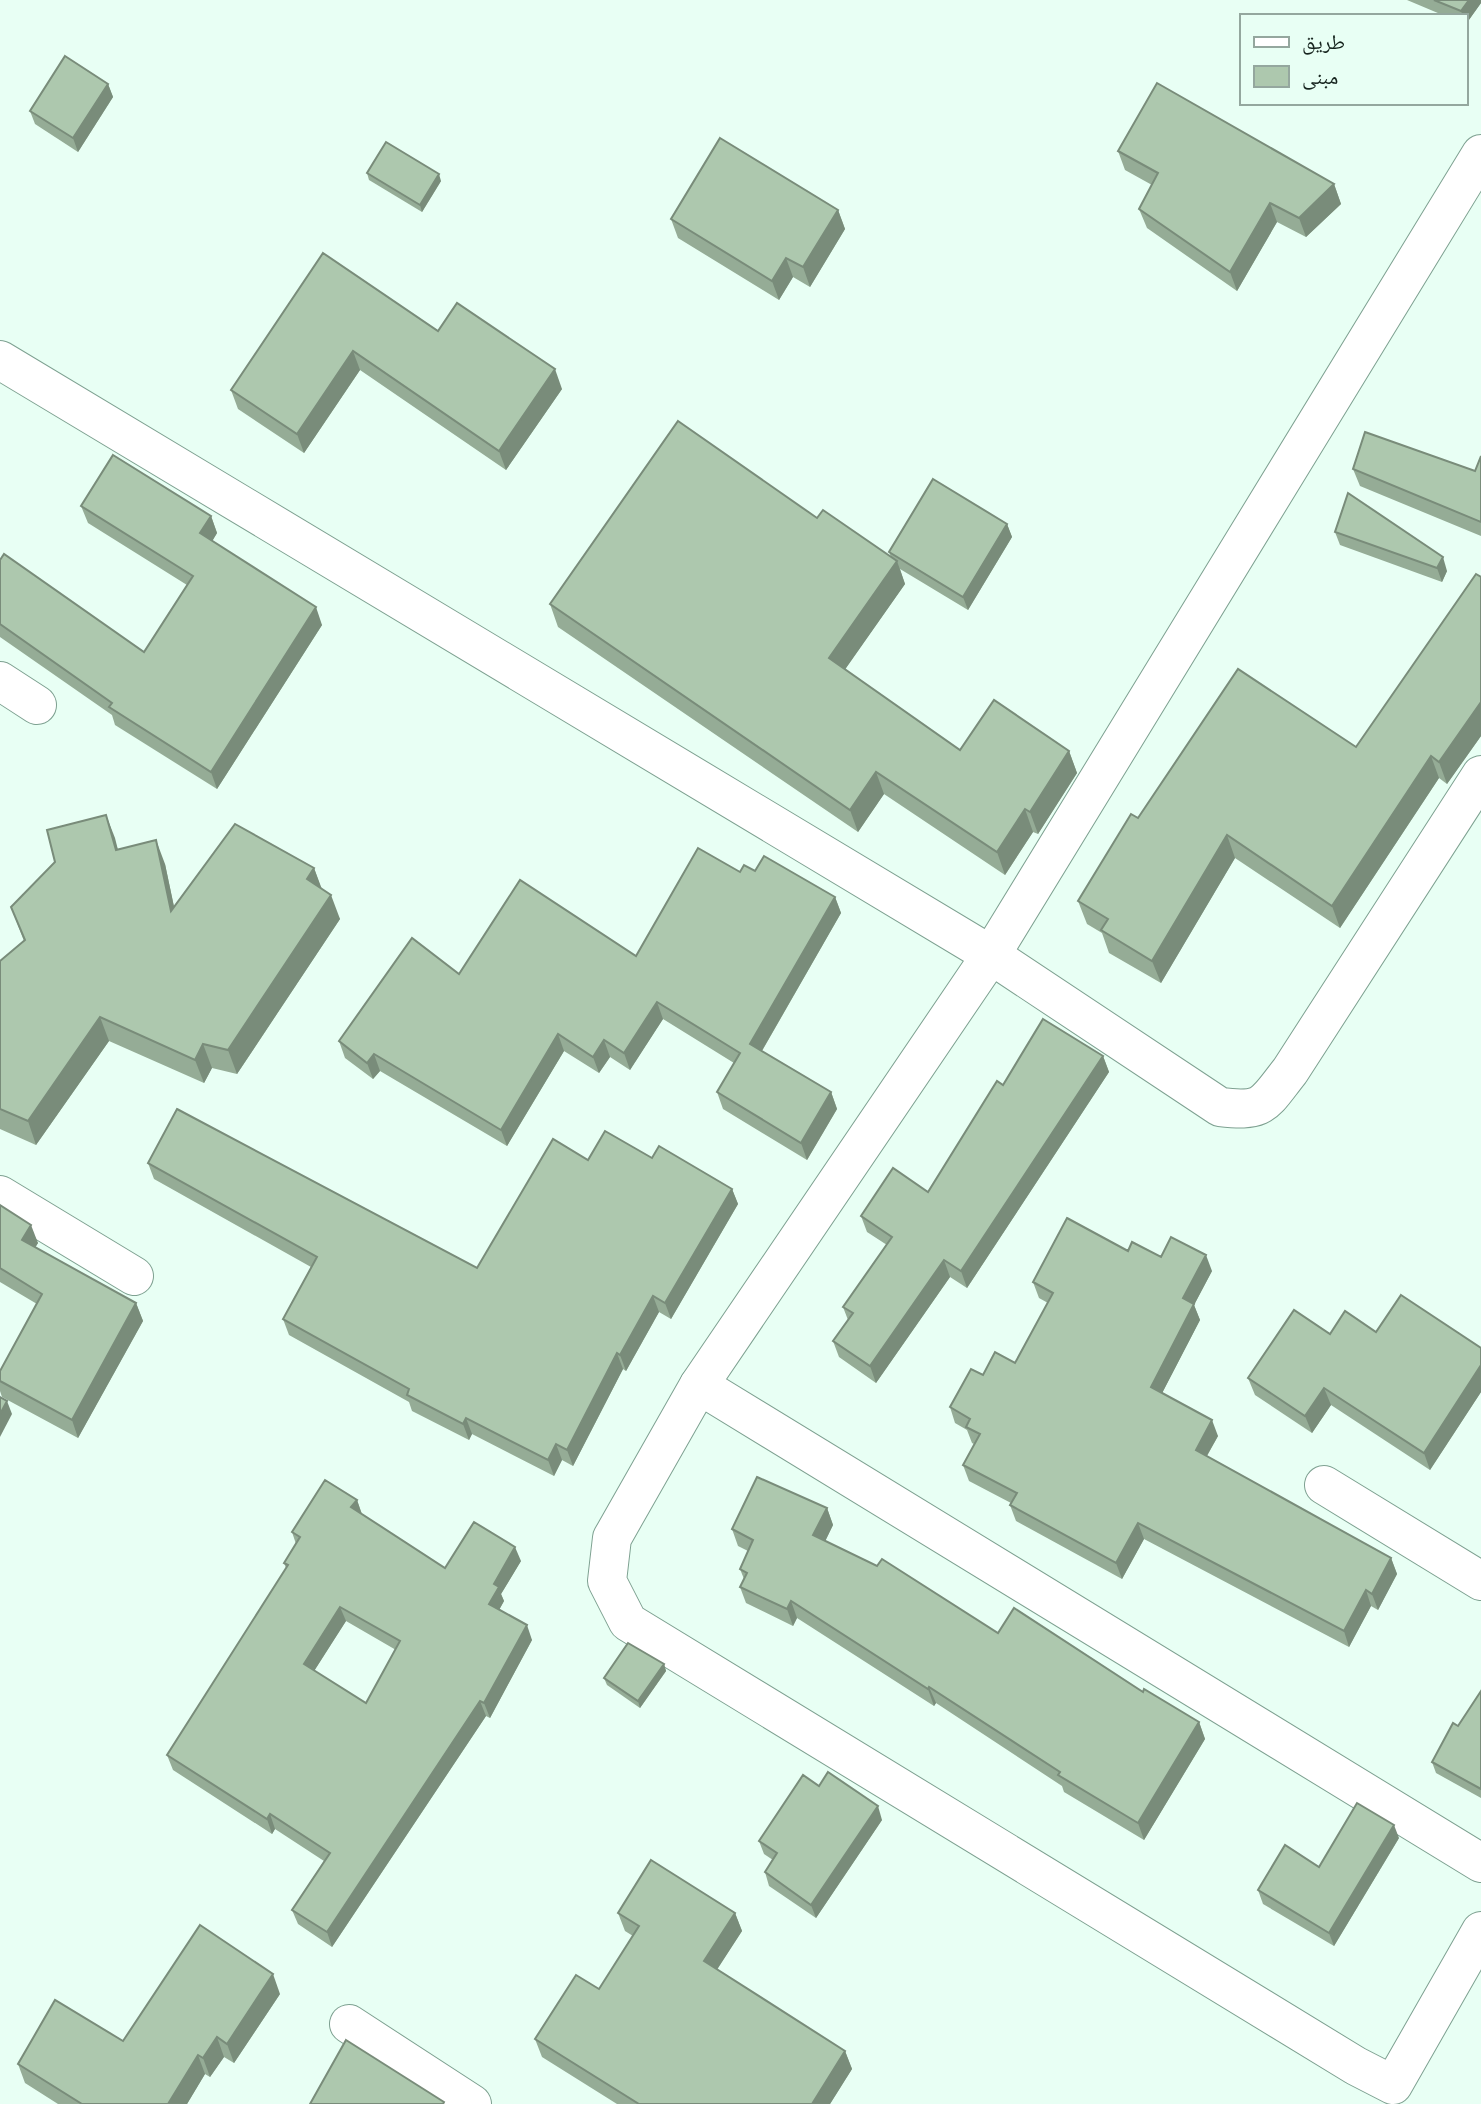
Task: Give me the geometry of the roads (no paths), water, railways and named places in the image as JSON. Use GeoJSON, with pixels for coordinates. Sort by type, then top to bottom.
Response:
{"type":"FeatureCollection","features":[{"type":"Feature","properties":{"kind":"street"},"geometry":{"type":"LineString","coordinates":[[1481,154],[991,955],[699,1384],[612,1538],[607,1581],[628,1622],[1356,2066],[1387,2095],[1481,1931]]}},
{"type":"Feature","properties":{"kind":"street"},"geometry":{"type":"LineString","coordinates":[[0,360],[991,955],[1220,1107],[1250,1110],[1268,1099],[1290,1071],[1481,775]]}},
{"type":"Feature","properties":{"kind":"street"},"geometry":{"type":"LineString","coordinates":[[0,681],[37,705]]}},
{"type":"Feature","properties":{"kind":"street"},"geometry":{"type":"LineString","coordinates":[[0,1195],[134,1276]]}},
{"type":"Feature","properties":{"kind":"street"},"geometry":{"type":"LineString","coordinates":[[699,1384],[1481,1863]]}},
{"type":"Feature","properties":{"kind":"street"},"geometry":{"type":"LineString","coordinates":[[1324,1485],[1481,1581]]}},
{"type":"Feature","properties":{"kind":"street"},"geometry":{"type":"LineString","coordinates":[[349,2024],[472,2104]]}}]}
